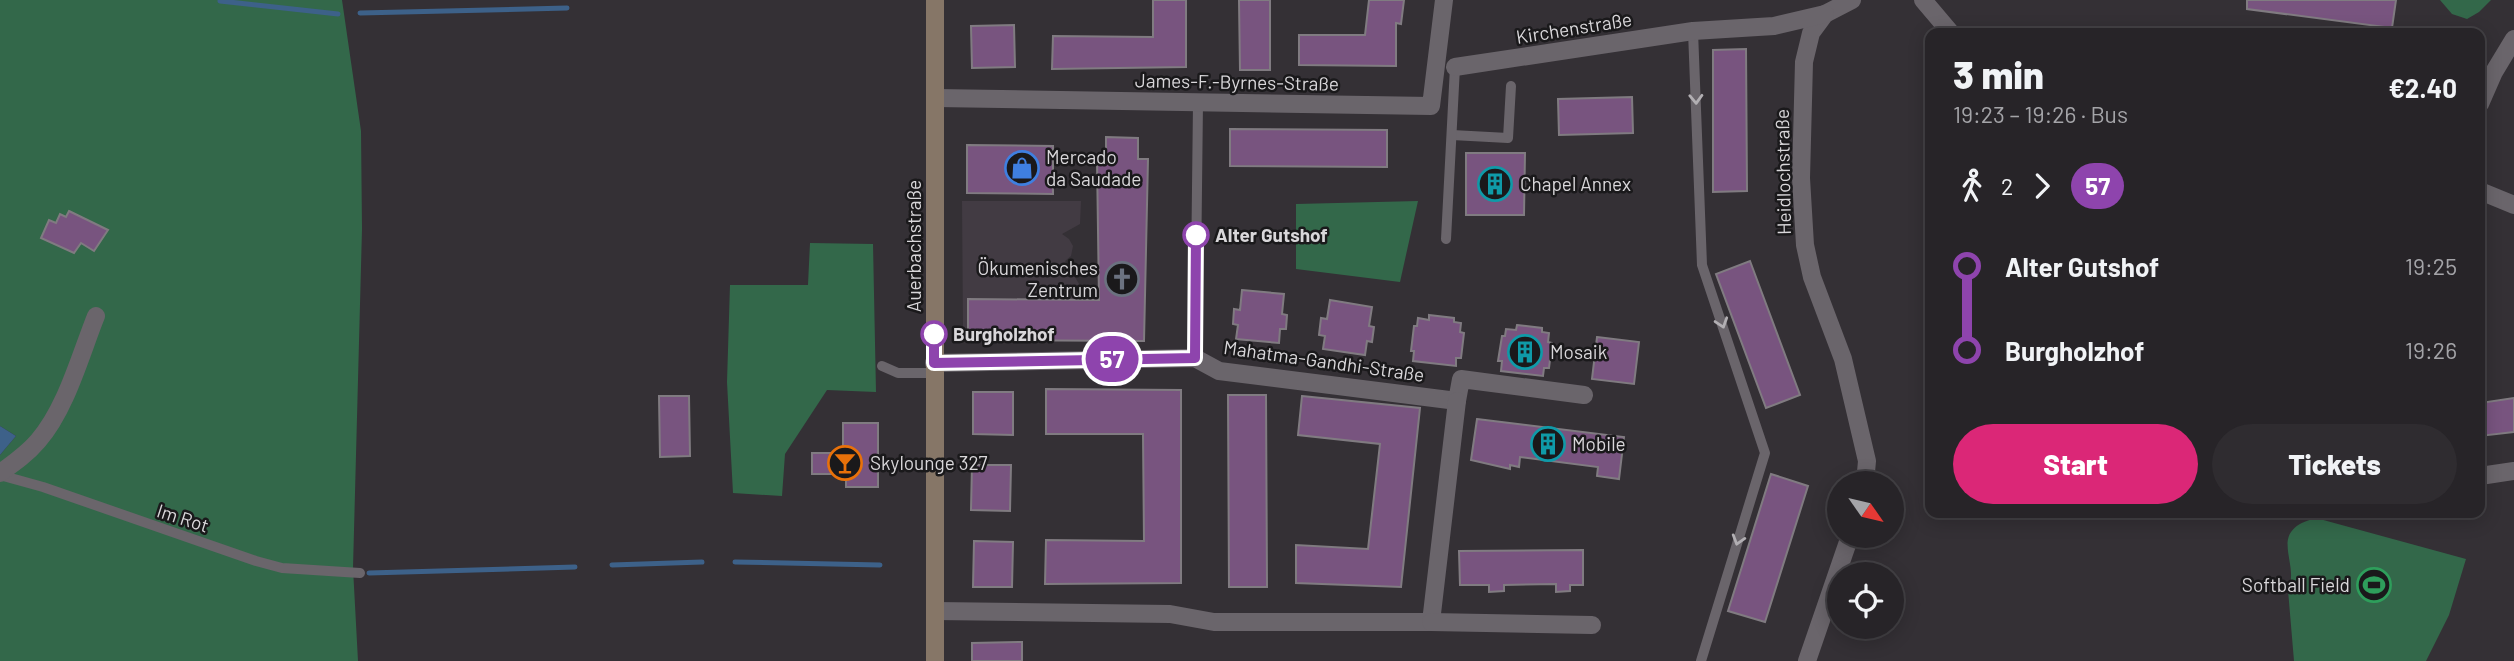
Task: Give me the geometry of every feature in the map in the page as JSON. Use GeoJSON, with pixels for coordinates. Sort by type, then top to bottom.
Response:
{"type":"FeatureCollection","features":[{"type":"Feature","properties":{"kind":"main road","name":"Auerbachstraße"},"geometry":{"type":"LineString","coordinates":[[935,0],[935,661]]}},
{"type":"Feature","properties":{"kind":"street","name":"James-F.-Byrnes-Straße"},"geometry":{"type":"LineString","coordinates":[[936,98],[1431,106],[1444,0]]}},
{"type":"Feature","properties":{"kind":"street"},"geometry":{"type":"LineString","coordinates":[[1825,14],[1852,0]]}},
{"type":"Feature","properties":{"kind":"street"},"geometry":{"type":"LineString","coordinates":[[1923,0],[1947,28]]}},
{"type":"Feature","properties":{"kind":"street","name":"Kirchenstraße"},"geometry":{"type":"LineString","coordinates":[[1455,67],[1693,31],[1774,26],[1825,14]]}},
{"type":"Feature","properties":{"kind":"street","name":"Heidlochstraße"},"geometry":{"type":"LineString","coordinates":[[1825,14],[1811,33],[1804,62],[1801,142],[1805,245],[1812,276],[1843,359],[1867,461],[1866,471]]}},
{"type":"Feature","properties":{"kind":"street"},"geometry":{"type":"LineString","coordinates":[[2485,91],[2514,39]]}},
{"type":"Feature","properties":{"kind":"street"},"geometry":{"type":"LineString","coordinates":[[2485,193],[2514,205]]}},
{"type":"Feature","properties":{"kind":"street"},"geometry":{"type":"LineString","coordinates":[[0,474],[39,440],[56,417],[96,316]]}},
{"type":"Feature","properties":{"kind":"street","name":"Mahatma-Gandhi-Straße"},"geometry":{"type":"LineString","coordinates":[[934,368],[1195,349],[1219,371],[1457,401]]}},
{"type":"Feature","properties":{"kind":"street"},"geometry":{"type":"LineString","coordinates":[[1431,622],[1461,379],[1584,395]]}},
{"type":"Feature","properties":{"kind":"street"},"geometry":{"type":"LineString","coordinates":[[2485,475],[2514,471]]}},
{"type":"Feature","properties":{"kind":"street"},"geometry":{"type":"LineString","coordinates":[[1807,661],[1846,548]]}},
{"type":"Feature","properties":{"kind":"street"},"geometry":{"type":"LineString","coordinates":[[935,611],[1170,614],[1214,622],[1592,625]]}},
{"type":"Feature","properties":{"kind":"lane"},"geometry":{"type":"LineString","coordinates":[[1693,31],[1702,265],[1765,453],[1701,661]]}},
{"type":"Feature","properties":{"kind":"lane"},"geometry":{"type":"LineString","coordinates":[[1446,239],[1455,67]]}},
{"type":"Feature","properties":{"kind":"lane"},"geometry":{"type":"LineString","coordinates":[[1452,135],[1508,138],[1511,86]]}},
{"type":"Feature","properties":{"kind":"lane"},"geometry":{"type":"LineString","coordinates":[[1195,349],[1198,103]]}},
{"type":"Feature","properties":{"kind":"lane"},"geometry":{"type":"LineString","coordinates":[[882,366],[898,373],[934,368]]}},
{"type":"Feature","properties":{"kind":"lane","name":"Im Rot"},"geometry":{"type":"LineString","coordinates":[[0,474],[256,561],[282,568],[360,573]]}},
{"type":"Feature","properties":{"kind":"shaded area"},"geometry":{"type":"Polygon","coordinates":[[[962,201],[1081,201],[1080,224],[1062,234],[1073,246],[1071,256],[1065,261],[1089,300],[1099,341],[968,340],[963,330],[962,201]]]}},
{"type":"Feature","properties":{"kind":"green space"},"geometry":{"type":"Polygon","coordinates":[[[0,0],[342,0],[361,131],[362,229],[353,568],[358,661],[0,661],[0,455],[16,436],[0,426],[0,0]]]}},
{"type":"Feature","properties":{"kind":"green space"},"geometry":{"type":"Polygon","coordinates":[[[2440,0],[2491,0],[2467,19],[2452,14],[2440,0]]]}},
{"type":"Feature","properties":{"kind":"green space"},"geometry":{"type":"Polygon","coordinates":[[[1418,201],[1400,282],[1296,269],[1296,204],[1418,201]]]}},
{"type":"Feature","properties":{"kind":"green space"},"geometry":{"type":"Polygon","coordinates":[[[810,243],[873,244],[876,392],[827,390],[785,454],[782,496],[733,493],[727,382],[730,285],[808,285],[810,243]]]}},
{"type":"Feature","properties":{"kind":"green space","name":"Softball Field"},"geometry":{"type":"Polygon","coordinates":[[[2316,518],[2466,559],[2449,615],[2426,661],[2294,661],[2288,590],[2291,569],[2288,539],[2292,531],[2301,524],[2316,518]]]}},
{"type":"Feature","properties":{"kind":"water"},"geometry":{"type":"Polygon","coordinates":[[[0,426],[16,436],[0,455],[0,426]]]}},
{"type":"Feature","properties":{"kind":"building"},"geometry":{"type":"Polygon","coordinates":[[[1153,0],[1186,0],[1186,67],[1052,69],[1053,36],[1153,37],[1153,0]]]}},
{"type":"Feature","properties":{"kind":"building"},"geometry":{"type":"Polygon","coordinates":[[[1239,0],[1270,0],[1270,70],[1240,70],[1239,0]]]}},
{"type":"Feature","properties":{"kind":"building"},"geometry":{"type":"Polygon","coordinates":[[[1369,0],[1404,0],[1401,24],[1396,23],[1396,66],[1299,65],[1299,35],[1365,35],[1369,0]]]}},
{"type":"Feature","properties":{"kind":"building"},"geometry":{"type":"Polygon","coordinates":[[[2247,0],[2396,0],[2392,28],[2247,9],[2247,0]]]}},
{"type":"Feature","properties":{"kind":"building"},"geometry":{"type":"Polygon","coordinates":[[[1014,25],[1015,67],[972,68],[971,26],[1014,25]]]}},
{"type":"Feature","properties":{"kind":"building"},"geometry":{"type":"Polygon","coordinates":[[[1746,49],[1747,191],[1713,192],[1713,50],[1746,49]]]}},
{"type":"Feature","properties":{"kind":"building"},"geometry":{"type":"Polygon","coordinates":[[[1632,97],[1633,133],[1559,135],[1558,99],[1632,97]]]}},
{"type":"Feature","properties":{"kind":"building"},"geometry":{"type":"Polygon","coordinates":[[[1230,129],[1387,130],[1387,167],[1230,166],[1230,129]]]}},
{"type":"Feature","properties":{"kind":"building"},"geometry":{"type":"Polygon","coordinates":[[[1106,137],[1138,138],[1138,159],[1148,159],[1144,341],[968,340],[968,299],[1099,300],[1097,160],[1106,160],[1106,137]]]}},
{"type":"Feature","properties":{"kind":"building"},"geometry":{"type":"Polygon","coordinates":[[[967,145],[1053,146],[1053,194],[967,193],[967,145]]]}},
{"type":"Feature","properties":{"kind":"building","name":"Chapel Annex"},"geometry":{"type":"Polygon","coordinates":[[[1466,153],[1525,153],[1524,215],[1466,215],[1466,153]]]}},
{"type":"Feature","properties":{"kind":"building"},"geometry":{"type":"Polygon","coordinates":[[[69,211],[108,230],[94,251],[81,243],[74,253],[41,238],[49,220],[56,223],[60,214],[66,217],[69,211]]]}},
{"type":"Feature","properties":{"kind":"building"},"geometry":{"type":"Polygon","coordinates":[[[1750,261],[1800,395],[1766,408],[1716,274],[1750,261]]]}},
{"type":"Feature","properties":{"kind":"building"},"geometry":{"type":"Polygon","coordinates":[[[1242,290],[1284,294],[1282,314],[1287,315],[1286,329],[1280,329],[1279,343],[1236,339],[1238,325],[1233,324],[1234,309],[1240,310],[1242,290]]]}},
{"type":"Feature","properties":{"kind":"building"},"geometry":{"type":"Polygon","coordinates":[[[1330,300],[1372,307],[1369,326],[1374,327],[1372,342],[1367,341],[1365,355],[1323,349],[1325,336],[1319,335],[1321,318],[1327,319],[1330,300]]]}},
{"type":"Feature","properties":{"kind":"building"},"geometry":{"type":"Polygon","coordinates":[[[1429,315],[1454,318],[1454,322],[1461,323],[1460,332],[1464,333],[1461,358],[1456,358],[1456,366],[1413,361],[1414,351],[1411,351],[1414,326],[1417,326],[1418,318],[1429,320],[1429,315]]]}},
{"type":"Feature","properties":{"kind":"building","name":"Mosaik"},"geometry":{"type":"Polygon","coordinates":[[[1517,325],[1542,328],[1542,332],[1549,333],[1548,342],[1552,343],[1549,368],[1544,368],[1543,376],[1501,371],[1502,361],[1498,361],[1502,336],[1505,336],[1506,329],[1516,330],[1517,325]]]}},
{"type":"Feature","properties":{"kind":"building"},"geometry":{"type":"Polygon","coordinates":[[[1597,337],[1639,342],[1634,384],[1592,379],[1597,337]]]}},
{"type":"Feature","properties":{"kind":"building"},"geometry":{"type":"Polygon","coordinates":[[[1046,389],[1181,390],[1181,583],[1045,584],[1046,540],[1144,541],[1143,434],[1046,434],[1046,389]]]}},
{"type":"Feature","properties":{"kind":"building"},"geometry":{"type":"Polygon","coordinates":[[[973,392],[1013,392],[1013,435],[973,434],[973,392]]]}},
{"type":"Feature","properties":{"kind":"building"},"geometry":{"type":"Polygon","coordinates":[[[1228,395],[1266,395],[1267,587],[1229,587],[1228,395]]]}},
{"type":"Feature","properties":{"kind":"building"},"geometry":{"type":"Polygon","coordinates":[[[659,396],[689,396],[690,456],[660,457],[659,396]]]}},
{"type":"Feature","properties":{"kind":"building"},"geometry":{"type":"Polygon","coordinates":[[[1302,396],[1420,408],[1401,587],[1296,583],[1296,545],[1368,549],[1380,444],[1298,435],[1302,396]]]}},
{"type":"Feature","properties":{"kind":"building"},"geometry":{"type":"Polygon","coordinates":[[[2514,398],[2514,432],[2485,435],[2485,402],[2514,398]]]}},
{"type":"Feature","properties":{"kind":"building","name":"Mobile"},"geometry":{"type":"Polygon","coordinates":[[[1477,419],[1624,437],[1619,479],[1597,476],[1598,467],[1520,457],[1519,467],[1510,465],[1510,469],[1471,460],[1477,419]]]}},
{"type":"Feature","properties":{"kind":"building","name":"Skylounge 327"},"geometry":{"type":"Polygon","coordinates":[[[843,423],[878,423],[878,487],[846,487],[846,474],[812,474],[812,453],[843,453],[843,423]]]}},
{"type":"Feature","properties":{"kind":"building"},"geometry":{"type":"Polygon","coordinates":[[[972,465],[1011,465],[1010,511],[971,510],[972,465]]]}},
{"type":"Feature","properties":{"kind":"building"},"geometry":{"type":"Polygon","coordinates":[[[1771,474],[1808,486],[1765,622],[1728,611],[1771,474]]]}},
{"type":"Feature","properties":{"kind":"building"},"geometry":{"type":"Polygon","coordinates":[[[974,541],[1013,542],[1012,587],[973,587],[974,541]]]}},
{"type":"Feature","properties":{"kind":"building"},"geometry":{"type":"Polygon","coordinates":[[[1583,550],[1583,585],[1570,585],[1570,591],[1556,592],[1556,584],[1504,585],[1504,591],[1489,592],[1489,585],[1460,585],[1459,551],[1583,550]]]}},
{"type":"Feature","properties":{"kind":"building"},"geometry":{"type":"Polygon","coordinates":[[[1022,642],[1022,661],[972,661],[972,643],[1022,642]]]}},
{"type":"Feature","properties":{"kind":"waterway"},"geometry":{"type":"LineString","coordinates":[[220,1],[338,14]]}},
{"type":"Feature","properties":{"kind":"waterway"},"geometry":{"type":"LineString","coordinates":[[360,13],[567,8]]}},
{"type":"Feature","properties":{"kind":"waterway"},"geometry":{"type":"LineString","coordinates":[[612,565],[702,562]]}},
{"type":"Feature","properties":{"kind":"waterway"},"geometry":{"type":"LineString","coordinates":[[735,562],[880,565]]}},
{"type":"Feature","properties":{"kind":"waterway"},"geometry":{"type":"LineString","coordinates":[[369,573],[575,567]]}},
{"type":"Feature","properties":{"kind":"bus line","name":"57"},"geometry":{"type":"LineString","coordinates":[[934,334],[934,363],[1195,358],[1196,235]]}},
{"type":"Feature","properties":{"kind":"place","name":"Mercado da Saudade"},"geometry":{"type":"Point","coordinates":[1022,168]}},
{"type":"Feature","properties":{"kind":"place","name":"Chapel Annex"},"geometry":{"type":"Point","coordinates":[1495,184]}},
{"type":"Feature","properties":{"kind":"place","name":"Alter Gutshof"},"geometry":{"type":"Point","coordinates":[1196,235]}},
{"type":"Feature","properties":{"kind":"place","name":"Ökumenisches Zentrum"},"geometry":{"type":"Point","coordinates":[1122,279]}},
{"type":"Feature","properties":{"kind":"place","name":"Burgholzhof"},"geometry":{"type":"Point","coordinates":[934,334]}},
{"type":"Feature","properties":{"kind":"place","name":"Mosaik"},"geometry":{"type":"Point","coordinates":[1525,352]}},
{"type":"Feature","properties":{"kind":"place","name":"Mobile"},"geometry":{"type":"Point","coordinates":[1548,444]}},
{"type":"Feature","properties":{"kind":"place","name":"Skylounge 327"},"geometry":{"type":"Point","coordinates":[845,463]}},
{"type":"Feature","properties":{"kind":"place","name":"Softball Field"},"geometry":{"type":"Point","coordinates":[2374,585]}}]}
